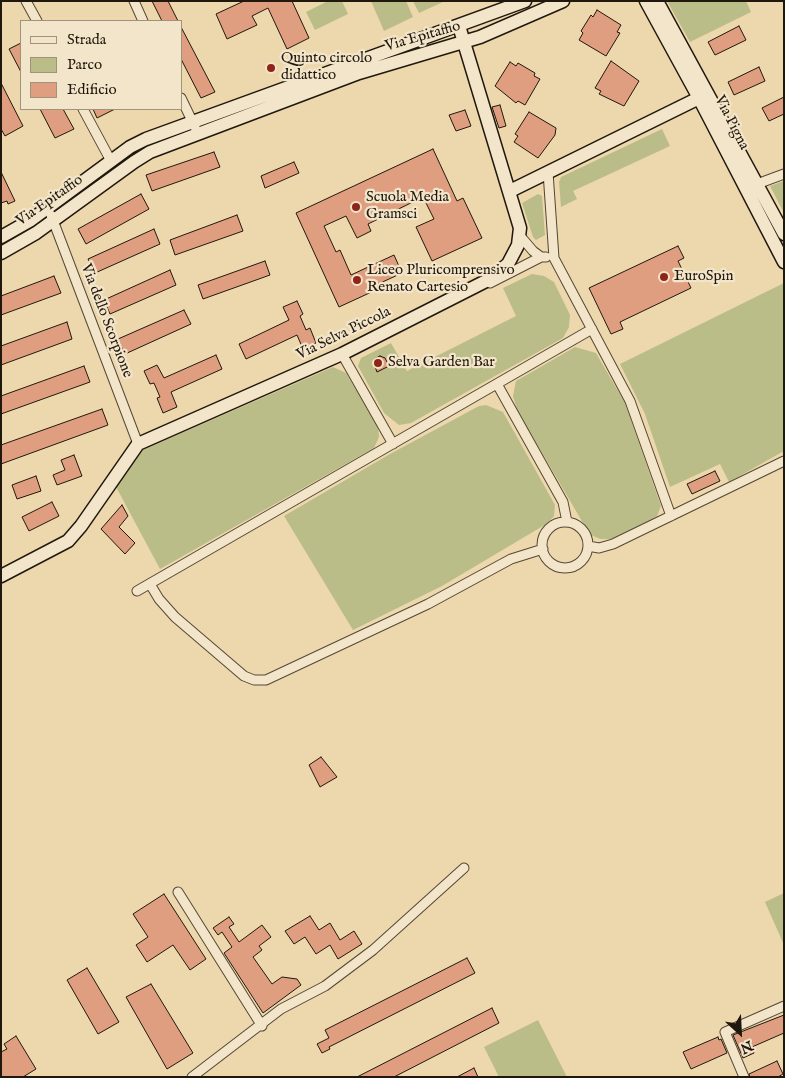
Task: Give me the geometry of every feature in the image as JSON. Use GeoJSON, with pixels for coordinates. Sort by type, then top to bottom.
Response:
{"type":"FeatureCollection","features":[{"type":"Feature","properties":{"kind":"street"},"geometry":{"type":"LineString","coordinates":[[26,1],[36,20]]}},
{"type":"Feature","properties":{"kind":"street"},"geometry":{"type":"LineString","coordinates":[[134,1],[143,20]]}},
{"type":"Feature","properties":{"kind":"street","name":"Via Epitaffio"},"geometry":{"type":"LineString","coordinates":[[1,253],[53,220],[142,157],[196,128],[525,1]]}},
{"type":"Feature","properties":{"kind":"street","name":"Via Epitaffio"},"geometry":{"type":"LineString","coordinates":[[1,237],[48,207],[137,143],[196,128],[359,73],[464,42],[506,27],[563,1]]}},
{"type":"Feature","properties":{"kind":"street","name":"Via Pigna"},"geometry":{"type":"LineString","coordinates":[[646,1],[700,98],[784,262]]}},
{"type":"Feature","properties":{"kind":"street"},"geometry":{"type":"LineString","coordinates":[[657,1],[784,234]]}},
{"type":"Feature","properties":{"kind":"street"},"geometry":{"type":"LineString","coordinates":[[459,26],[510,191],[521,237],[540,257]]}},
{"type":"Feature","properties":{"kind":"street"},"geometry":{"type":"LineString","coordinates":[[510,191],[700,98]]}},
{"type":"Feature","properties":{"kind":"street"},"geometry":{"type":"LineString","coordinates":[[182,100],[196,128]]}},
{"type":"Feature","properties":{"kind":"street"},"geometry":{"type":"LineString","coordinates":[[84,110],[111,161]]}},
{"type":"Feature","properties":{"kind":"street"},"geometry":{"type":"LineString","coordinates":[[548,172],[554,258],[630,401],[671,516]]}},
{"type":"Feature","properties":{"kind":"street"},"geometry":{"type":"LineString","coordinates":[[758,184],[784,174]]}},
{"type":"Feature","properties":{"kind":"street","name":"Via dello Scorpione"},"geometry":{"type":"LineString","coordinates":[[48,207],[138,444]]}},
{"type":"Feature","properties":{"kind":"street","name":"Via Selva Piccola"},"geometry":{"type":"LineString","coordinates":[[138,444],[342,354],[472,288],[499,272],[508,264],[515,253],[521,237]]}},
{"type":"Feature","properties":{"kind":"street"},"geometry":{"type":"LineString","coordinates":[[472,288],[508,276],[540,257],[554,258]]}},
{"type":"Feature","properties":{"kind":"street"},"geometry":{"type":"LineString","coordinates":[[137,592],[592,329]]}},
{"type":"Feature","properties":{"kind":"street"},"geometry":{"type":"LineString","coordinates":[[342,354],[393,444]]}},
{"type":"Feature","properties":{"kind":"street"},"geometry":{"type":"LineString","coordinates":[[497,384],[563,502],[567,522]]}},
{"type":"Feature","properties":{"kind":"street"},"geometry":{"type":"LineString","coordinates":[[1,576],[68,541],[81,526],[138,444]]}},
{"type":"Feature","properties":{"kind":"street"},"geometry":{"type":"LineString","coordinates":[[588,546],[599,548],[613,544],[784,461]]}},
{"type":"Feature","properties":{"kind":"street"},"geometry":{"type":"LineString","coordinates":[[567,522],[576,525],[582,530],[588,546],[581,561],[567,567],[558,566],[550,562],[542,549],[543,540],[549,528],[559,523],[567,522]]}},
{"type":"Feature","properties":{"kind":"street"},"geometry":{"type":"LineString","coordinates":[[150,584],[159,599],[175,617],[244,676],[254,680],[266,680],[428,604],[511,559],[542,549]]}},
{"type":"Feature","properties":{"kind":"street"},"geometry":{"type":"LineString","coordinates":[[192,1077],[262,1026],[282,1009],[325,986],[373,950],[464,868]]}},
{"type":"Feature","properties":{"kind":"street"},"geometry":{"type":"LineString","coordinates":[[178,892],[262,1026]]}},
{"type":"Feature","properties":{"kind":"street"},"geometry":{"type":"LineString","coordinates":[[744,1077],[724,1032],[784,1006]]}},
{"type":"Feature","properties":{"kind":"green space"},"geometry":{"type":"Polygon","coordinates":[[[328,1],[342,1],[348,14],[315,30],[306,12],[328,1]]]}},
{"type":"Feature","properties":{"kind":"green space"},"geometry":{"type":"Polygon","coordinates":[[[371,1],[406,1],[413,17],[384,31],[371,1]]]}},
{"type":"Feature","properties":{"kind":"green space"},"geometry":{"type":"Polygon","coordinates":[[[413,1],[445,1],[419,13],[413,1]]]}},
{"type":"Feature","properties":{"kind":"green space"},"geometry":{"type":"Polygon","coordinates":[[[667,1],[746,1],[751,12],[690,42],[667,1]]]}},
{"type":"Feature","properties":{"kind":"green space"},"geometry":{"type":"Polygon","coordinates":[[[662,129],[670,146],[573,191],[577,199],[561,207],[559,182],[561,177],[662,129]]]}},
{"type":"Feature","properties":{"kind":"green space"},"geometry":{"type":"Polygon","coordinates":[[[784,181],[784,213],[770,186],[784,181]]]}},
{"type":"Feature","properties":{"kind":"green space"},"geometry":{"type":"Polygon","coordinates":[[[538,194],[542,196],[545,235],[536,240],[533,237],[522,203],[538,194]]]}},
{"type":"Feature","properties":{"kind":"green space"},"geometry":{"type":"Polygon","coordinates":[[[532,274],[544,276],[554,282],[570,315],[569,327],[563,338],[411,423],[399,425],[384,413],[358,366],[361,358],[391,343],[407,371],[516,316],[503,288],[532,274]]]}},
{"type":"Feature","properties":{"kind":"green space"},"geometry":{"type":"Polygon","coordinates":[[[784,283],[784,451],[729,482],[720,464],[670,487],[645,414],[620,364],[784,283]]]}},
{"type":"Feature","properties":{"kind":"green space"},"geometry":{"type":"Polygon","coordinates":[[[575,347],[596,353],[625,403],[661,506],[657,516],[651,520],[611,539],[600,539],[591,535],[517,410],[513,396],[516,381],[575,347]]]}},
{"type":"Feature","properties":{"kind":"green space"},"geometry":{"type":"Polygon","coordinates":[[[333,367],[346,373],[378,426],[379,437],[374,448],[160,569],[115,485],[143,450],[333,367]]]}},
{"type":"Feature","properties":{"kind":"green space"},"geometry":{"type":"Polygon","coordinates":[[[486,405],[503,412],[555,505],[554,516],[548,523],[442,586],[353,630],[284,516],[390,454],[479,406],[486,405]]]}},
{"type":"Feature","properties":{"kind":"green space"},"geometry":{"type":"Polygon","coordinates":[[[784,893],[784,945],[765,902],[784,893]]]}},
{"type":"Feature","properties":{"kind":"green space"},"geometry":{"type":"Polygon","coordinates":[[[538,1020],[567,1077],[499,1077],[484,1047],[538,1020]]]}},
{"type":"Feature","properties":{"kind":"building"},"geometry":{"type":"Polygon","coordinates":[[[152,1],[168,1],[178,20],[162,20],[152,1]]]}},
{"type":"Feature","properties":{"kind":"building"},"geometry":{"type":"Polygon","coordinates":[[[244,1],[292,1],[309,38],[287,49],[268,8],[252,16],[257,25],[227,39],[216,14],[244,1]]]}},
{"type":"Feature","properties":{"kind":"building"},"geometry":{"type":"Polygon","coordinates":[[[597,10],[621,25],[617,32],[620,33],[606,56],[579,40],[583,33],[581,31],[591,15],[593,17],[597,10]]]}},
{"type":"Feature","properties":{"kind":"building"},"geometry":{"type":"Polygon","coordinates":[[[739,26],[746,40],[715,55],[708,42],[739,26]]]}},
{"type":"Feature","properties":{"kind":"building"},"geometry":{"type":"Polygon","coordinates":[[[182,29],[215,92],[201,98],[182,61],[182,29]]]}},
{"type":"Feature","properties":{"kind":"building"},"geometry":{"type":"Polygon","coordinates":[[[20,44],[20,70],[9,49],[20,44]]]}},
{"type":"Feature","properties":{"kind":"building"},"geometry":{"type":"Polygon","coordinates":[[[611,61],[639,81],[624,106],[599,94],[601,91],[595,88],[611,61]]]}},
{"type":"Feature","properties":{"kind":"building"},"geometry":{"type":"Polygon","coordinates":[[[510,62],[516,66],[518,63],[535,73],[534,76],[540,79],[525,105],[518,101],[516,103],[495,86],[510,62]]]}},
{"type":"Feature","properties":{"kind":"building"},"geometry":{"type":"Polygon","coordinates":[[[759,67],[765,81],[734,95],[728,82],[759,67]]]}},
{"type":"Feature","properties":{"kind":"building"},"geometry":{"type":"Polygon","coordinates":[[[1,83],[23,126],[5,136],[1,129],[1,83]]]}},
{"type":"Feature","properties":{"kind":"building"},"geometry":{"type":"Polygon","coordinates":[[[784,97],[784,114],[769,121],[762,108],[784,97]]]}},
{"type":"Feature","properties":{"kind":"building"},"geometry":{"type":"Polygon","coordinates":[[[500,105],[506,126],[499,128],[492,107],[500,105]]]}},
{"type":"Feature","properties":{"kind":"building"},"geometry":{"type":"Polygon","coordinates":[[[41,110],[64,110],[74,129],[55,138],[41,110]]]}},
{"type":"Feature","properties":{"kind":"building"},"geometry":{"type":"Polygon","coordinates":[[[93,110],[113,110],[97,118],[93,110]]]}},
{"type":"Feature","properties":{"kind":"building"},"geometry":{"type":"Polygon","coordinates":[[[465,110],[471,126],[456,131],[449,115],[465,110]]]}},
{"type":"Feature","properties":{"kind":"building"},"geometry":{"type":"Polygon","coordinates":[[[529,112],[556,128],[555,135],[538,158],[514,142],[518,136],[515,134],[529,112]]]}},
{"type":"Feature","properties":{"kind":"building","name":"Scuola Media Gramsci"},"geometry":{"type":"Polygon","coordinates":[[[433,149],[457,201],[463,198],[482,238],[432,261],[416,227],[434,219],[423,197],[368,224],[371,231],[357,238],[346,216],[324,226],[336,252],[340,250],[351,275],[394,255],[402,273],[376,285],[378,289],[339,307],[296,213],[433,149]]]}},
{"type":"Feature","properties":{"kind":"building"},"geometry":{"type":"Polygon","coordinates":[[[214,152],[220,167],[152,191],[146,175],[214,152]]]}},
{"type":"Feature","properties":{"kind":"building"},"geometry":{"type":"Polygon","coordinates":[[[294,162],[299,173],[265,188],[261,176],[294,162]]]}},
{"type":"Feature","properties":{"kind":"building"},"geometry":{"type":"Polygon","coordinates":[[[1,172],[15,201],[8,204],[7,201],[1,203],[1,172]]]}},
{"type":"Feature","properties":{"kind":"building"},"geometry":{"type":"Polygon","coordinates":[[[141,194],[149,209],[86,244],[78,229],[141,194]]]}},
{"type":"Feature","properties":{"kind":"building"},"geometry":{"type":"Polygon","coordinates":[[[237,215],[243,231],[175,255],[170,240],[237,215]]]}},
{"type":"Feature","properties":{"kind":"building"},"geometry":{"type":"Polygon","coordinates":[[[154,229],[160,244],[95,273],[88,259],[154,229]]]}},
{"type":"Feature","properties":{"kind":"building"},"geometry":{"type":"Polygon","coordinates":[[[678,246],[684,258],[678,261],[691,288],[620,322],[623,329],[611,334],[589,288],[678,246]]]}},
{"type":"Feature","properties":{"kind":"building"},"geometry":{"type":"Polygon","coordinates":[[[265,261],[270,275],[203,299],[198,285],[265,261]]]}},
{"type":"Feature","properties":{"kind":"building"},"geometry":{"type":"Polygon","coordinates":[[[170,270],[176,285],[110,314],[104,300],[170,270]]]}},
{"type":"Feature","properties":{"kind":"building"},"geometry":{"type":"Polygon","coordinates":[[[54,276],[61,293],[1,315],[1,296],[54,276]]]}},
{"type":"Feature","properties":{"kind":"building"},"geometry":{"type":"Polygon","coordinates":[[[297,301],[303,314],[300,316],[306,330],[310,328],[316,343],[303,349],[297,335],[246,359],[239,344],[289,320],[283,307],[297,301]]]}},
{"type":"Feature","properties":{"kind":"building"},"geometry":{"type":"Polygon","coordinates":[[[184,310],[191,324],[125,354],[118,339],[184,310]]]}},
{"type":"Feature","properties":{"kind":"building"},"geometry":{"type":"Polygon","coordinates":[[[67,322],[72,339],[1,365],[1,346],[67,322]]]}},
{"type":"Feature","properties":{"kind":"building"},"geometry":{"type":"Polygon","coordinates":[[[216,355],[222,369],[171,392],[177,407],[163,413],[157,398],[160,397],[154,383],[150,384],[144,371],[157,365],[164,378],[216,355]]]}},
{"type":"Feature","properties":{"kind":"building"},"geometry":{"type":"Polygon","coordinates":[[[380,356],[385,358],[389,366],[377,372],[374,359],[380,356]]]}},
{"type":"Feature","properties":{"kind":"building"},"geometry":{"type":"Polygon","coordinates":[[[84,366],[90,382],[1,414],[1,396],[84,366]]]}},
{"type":"Feature","properties":{"kind":"building"},"geometry":{"type":"Polygon","coordinates":[[[102,409],[108,425],[1,464],[1,445],[102,409]]]}},
{"type":"Feature","properties":{"kind":"building"},"geometry":{"type":"Polygon","coordinates":[[[74,455],[82,476],[57,485],[53,475],[65,470],[61,460],[74,455]]]}},
{"type":"Feature","properties":{"kind":"building"},"geometry":{"type":"Polygon","coordinates":[[[715,471],[720,481],[692,494],[687,484],[715,471]]]}},
{"type":"Feature","properties":{"kind":"building"},"geometry":{"type":"Polygon","coordinates":[[[36,476],[41,491],[17,499],[12,485],[36,476]]]}},
{"type":"Feature","properties":{"kind":"building"},"geometry":{"type":"Polygon","coordinates":[[[52,502],[59,516],[29,531],[22,517],[52,502]]]}},
{"type":"Feature","properties":{"kind":"building"},"geometry":{"type":"Polygon","coordinates":[[[122,505],[128,516],[119,527],[135,543],[125,554],[101,529],[122,505]]]}},
{"type":"Feature","properties":{"kind":"building"},"geometry":{"type":"Polygon","coordinates":[[[321,757],[337,777],[320,787],[309,765],[321,757]]]}},
{"type":"Feature","properties":{"kind":"building"},"geometry":{"type":"Polygon","coordinates":[[[164,894],[206,959],[190,970],[173,945],[147,962],[136,945],[148,937],[133,914],[164,894]]]}},
{"type":"Feature","properties":{"kind":"building"},"geometry":{"type":"Polygon","coordinates":[[[310,916],[319,930],[330,923],[340,940],[354,931],[362,944],[338,959],[330,945],[316,954],[305,937],[294,944],[285,931],[310,916]]]}},
{"type":"Feature","properties":{"kind":"building"},"geometry":{"type":"Polygon","coordinates":[[[229,917],[234,924],[229,927],[239,942],[262,925],[271,937],[259,946],[262,950],[253,957],[272,984],[282,977],[297,979],[301,985],[263,1013],[224,953],[232,947],[222,932],[218,935],[213,928],[229,917]]]}},
{"type":"Feature","properties":{"kind":"building"},"geometry":{"type":"Polygon","coordinates":[[[467,958],[475,973],[329,1047],[330,1049],[322,1053],[317,1044],[329,1038],[325,1030],[467,958]]]}},
{"type":"Feature","properties":{"kind":"building"},"geometry":{"type":"Polygon","coordinates":[[[87,968],[119,1022],[98,1034],[67,980],[87,968]]]}},
{"type":"Feature","properties":{"kind":"building"},"geometry":{"type":"Polygon","coordinates":[[[151,984],[193,1053],[167,1069],[126,997],[151,984]]]}},
{"type":"Feature","properties":{"kind":"building"},"geometry":{"type":"Polygon","coordinates":[[[492,1008],[499,1023],[394,1077],[357,1077],[492,1008]]]}},
{"type":"Feature","properties":{"kind":"building"},"geometry":{"type":"Polygon","coordinates":[[[784,1015],[784,1033],[752,1047],[754,1053],[743,1058],[733,1035],[784,1015]]]}},
{"type":"Feature","properties":{"kind":"building"},"geometry":{"type":"Polygon","coordinates":[[[16,1036],[36,1069],[23,1077],[1,1077],[1,1052],[7,1049],[4,1044],[16,1036]]]}},
{"type":"Feature","properties":{"kind":"building"},"geometry":{"type":"Polygon","coordinates":[[[718,1037],[719,1040],[721,1039],[727,1053],[691,1069],[683,1052],[718,1037]]]}},
{"type":"Feature","properties":{"kind":"building"},"geometry":{"type":"Polygon","coordinates":[[[777,1061],[783,1074],[778,1077],[750,1077],[749,1074],[777,1061]]]}},
{"type":"Feature","properties":{"kind":"building"},"geometry":{"type":"Polygon","coordinates":[[[474,1068],[478,1077],[457,1077],[474,1068]]]}},
{"type":"Feature","properties":{"kind":"place","name":"Quinto circolo didattico"},"geometry":{"type":"Point","coordinates":[271,68]}},
{"type":"Feature","properties":{"kind":"place","name":"Scuola Media Gramsci"},"geometry":{"type":"Point","coordinates":[356,207]}},
{"type":"Feature","properties":{"kind":"place","name":"EuroSpin"},"geometry":{"type":"Point","coordinates":[664,277]}},
{"type":"Feature","properties":{"kind":"place","name":"Liceo Pluricomprensivo Renato Cartesio"},"geometry":{"type":"Point","coordinates":[357,280]}},
{"type":"Feature","properties":{"kind":"place","name":"Selva Garden Bar"},"geometry":{"type":"Point","coordinates":[378,363]}}]}
